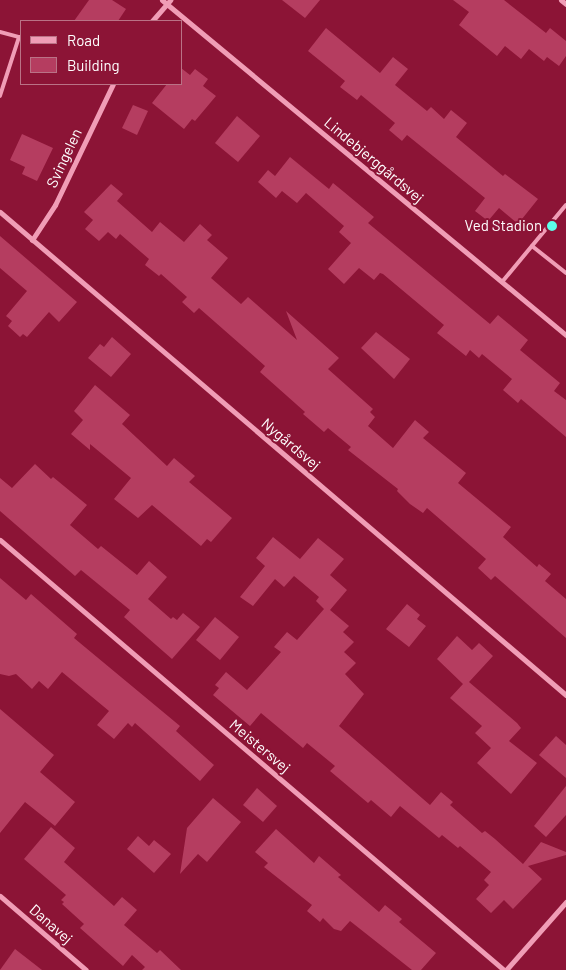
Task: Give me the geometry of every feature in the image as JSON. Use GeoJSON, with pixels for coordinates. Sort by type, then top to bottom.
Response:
{"type":"FeatureCollection","features":[{"type":"Feature","properties":{"kind":"street"},"geometry":{"type":"LineString","coordinates":[[561,0],[566,4]]}},
{"type":"Feature","properties":{"kind":"street"},"geometry":{"type":"LineString","coordinates":[[153,20],[166,1]]}},
{"type":"Feature","properties":{"kind":"street","name":"Lindebjerggårdsvej"},"geometry":{"type":"LineString","coordinates":[[166,1],[566,336]]}},
{"type":"Feature","properties":{"kind":"street","name":"Svingelen"},"geometry":{"type":"LineString","coordinates":[[32,240],[55,205],[112,85]]}},
{"type":"Feature","properties":{"kind":"street","name":"Nygårdsvej"},"geometry":{"type":"LineString","coordinates":[[0,212],[566,695]]}},
{"type":"Feature","properties":{"kind":"street","name":"Meistersvej"},"geometry":{"type":"LineString","coordinates":[[0,540],[505,970]]}},
{"type":"Feature","properties":{"kind":"street","name":"Danavej"},"geometry":{"type":"LineString","coordinates":[[0,896],[86,970]]}},
{"type":"Feature","properties":{"kind":"street"},"geometry":{"type":"LineString","coordinates":[[505,970],[566,902]]}},
{"type":"Feature","properties":{"kind":"lane"},"geometry":{"type":"LineString","coordinates":[[0,32],[19,37],[0,96]]}},
{"type":"Feature","properties":{"kind":"lane"},"geometry":{"type":"LineString","coordinates":[[502,282],[566,205]]}},
{"type":"Feature","properties":{"kind":"lane"},"geometry":{"type":"LineString","coordinates":[[532,246],[566,273]]}},
{"type":"Feature","properties":{"kind":"building"},"geometry":{"type":"Polygon","coordinates":[[[89,0],[112,0],[126,9],[119,20],[75,20],[89,0]]]}},
{"type":"Feature","properties":{"kind":"building"},"geometry":{"type":"Polygon","coordinates":[[[282,0],[320,0],[305,18],[282,0]]]}},
{"type":"Feature","properties":{"kind":"building"},"geometry":{"type":"Polygon","coordinates":[[[453,0],[504,0],[546,33],[550,28],[566,41],[566,56],[559,66],[547,57],[544,61],[529,49],[521,59],[505,46],[497,56],[459,25],[469,12],[453,0]]]}},
{"type":"Feature","properties":{"kind":"building"},"geometry":{"type":"Polygon","coordinates":[[[326,28],[380,73],[393,57],[408,69],[395,85],[427,111],[431,107],[444,119],[451,110],[467,123],[456,137],[503,176],[505,174],[538,199],[518,224],[499,208],[488,221],[475,211],[485,198],[407,135],[402,141],[389,130],[395,123],[361,95],[357,100],[340,87],[345,81],[308,51],[326,28]]]}},
{"type":"Feature","properties":{"kind":"building"},"geometry":{"type":"Polygon","coordinates":[[[182,69],[190,75],[195,69],[208,79],[203,86],[216,96],[195,121],[192,119],[184,129],[152,103],[166,85],[182,85],[182,69]]]}},
{"type":"Feature","properties":{"kind":"building"},"geometry":{"type":"Polygon","coordinates":[[[133,105],[148,111],[137,135],[122,128],[133,105]]]}},
{"type":"Feature","properties":{"kind":"building"},"geometry":{"type":"Polygon","coordinates":[[[237,116],[260,136],[238,162],[215,143],[237,116]]]}},
{"type":"Feature","properties":{"kind":"building"},"geometry":{"type":"Polygon","coordinates":[[[22,134],[53,148],[37,181],[22,174],[25,167],[10,160],[22,134]]]}},
{"type":"Feature","properties":{"kind":"building"},"geometry":{"type":"Polygon","coordinates":[[[290,157],[329,189],[333,183],[374,217],[368,223],[490,324],[498,315],[528,340],[520,350],[560,383],[554,391],[566,400],[566,437],[521,399],[518,403],[503,390],[512,379],[482,354],[479,358],[470,350],[466,356],[437,333],[444,325],[383,274],[380,273],[374,280],[359,268],[344,284],[328,269],[351,243],[339,232],[344,226],[306,193],[297,203],[282,191],[276,198],[258,182],[268,170],[275,176],[290,157]]]}},
{"type":"Feature","properties":{"kind":"building"},"geometry":{"type":"Polygon","coordinates":[[[111,184],[123,194],[117,201],[152,232],[160,222],[184,242],[200,224],[212,235],[207,240],[228,258],[211,278],[241,304],[248,297],[297,340],[286,311],[339,358],[328,369],[373,409],[370,412],[375,417],[368,426],[393,448],[415,420],[429,432],[423,438],[466,473],[458,483],[511,527],[503,537],[537,567],[539,564],[551,574],[545,581],[566,599],[566,638],[495,576],[491,580],[478,568],[486,559],[427,508],[423,513],[410,504],[397,491],[398,489],[348,450],[351,447],[328,428],[324,432],[303,414],[305,412],[260,372],[265,366],[199,308],[194,313],[182,302],[187,297],[161,274],[159,276],[145,265],[149,259],[120,234],[116,239],[108,232],[99,241],[85,229],[93,220],[84,212],[111,184]]]}},
{"type":"Feature","properties":{"kind":"building"},"geometry":{"type":"Polygon","coordinates":[[[0,236],[77,302],[59,322],[49,312],[27,337],[23,334],[20,337],[8,326],[12,321],[6,316],[27,291],[0,268],[0,236]]]}},
{"type":"Feature","properties":{"kind":"building"},"geometry":{"type":"Polygon","coordinates":[[[376,332],[410,359],[394,379],[361,348],[376,332]]]}},
{"type":"Feature","properties":{"kind":"building"},"geometry":{"type":"Polygon","coordinates":[[[112,337],[131,354],[111,377],[88,358],[100,344],[104,347],[112,337]]]}},
{"type":"Feature","properties":{"kind":"building"},"geometry":{"type":"Polygon","coordinates":[[[95,385],[130,415],[122,424],[167,466],[174,458],[195,476],[189,482],[232,518],[211,542],[207,539],[201,546],[152,505],[138,518],[114,499],[131,478],[90,444],[90,450],[71,434],[83,420],[74,411],[95,385]]]}},
{"type":"Feature","properties":{"kind":"building"},"geometry":{"type":"Polygon","coordinates":[[[35,464],[51,479],[53,477],[87,505],[70,525],[98,549],[101,546],[137,575],[149,561],[167,577],[148,599],[171,619],[173,617],[177,620],[183,613],[200,627],[172,659],[124,617],[130,610],[81,570],[75,576],[0,511],[0,478],[12,488],[35,464]]]}},
{"type":"Feature","properties":{"kind":"building"},"geometry":{"type":"Polygon","coordinates":[[[273,537],[300,559],[318,538],[344,559],[330,575],[347,590],[330,610],[349,626],[343,632],[354,642],[344,652],[356,663],[345,674],[364,694],[339,726],[430,805],[441,792],[453,802],[450,805],[482,833],[485,831],[495,839],[523,864],[541,842],[566,852],[566,855],[528,866],[542,879],[513,909],[504,900],[491,913],[476,899],[489,885],[484,880],[491,872],[460,846],[458,848],[442,835],[439,838],[400,806],[391,817],[371,800],[368,803],[330,771],[335,766],[307,743],[303,748],[261,713],[250,726],[213,695],[219,688],[215,685],[226,672],[247,690],[281,652],[274,647],[287,632],[297,640],[324,609],[316,601],[319,597],[294,576],[284,587],[275,579],[253,606],[240,597],[265,566],[256,558],[273,537]]]}},
{"type":"Feature","properties":{"kind":"building"},"geometry":{"type":"Polygon","coordinates":[[[0,578],[26,600],[31,594],[77,634],[74,638],[180,726],[176,731],[214,765],[200,781],[135,723],[132,727],[128,723],[114,739],[97,725],[109,711],[62,672],[48,689],[39,681],[32,689],[16,674],[9,676],[0,674],[0,578]]]}},
{"type":"Feature","properties":{"kind":"building"},"geometry":{"type":"Polygon","coordinates":[[[407,604],[420,615],[417,619],[426,626],[409,647],[386,629],[407,604]]]}},
{"type":"Feature","properties":{"kind":"building"},"geometry":{"type":"Polygon","coordinates":[[[215,617],[239,637],[220,660],[196,640],[215,617]]]}},
{"type":"Feature","properties":{"kind":"building"},"geometry":{"type":"Polygon","coordinates":[[[457,636],[472,650],[479,643],[493,656],[469,682],[517,723],[521,728],[509,741],[537,763],[511,794],[477,763],[491,748],[475,733],[482,726],[450,698],[463,684],[437,659],[457,636]]]}},
{"type":"Feature","properties":{"kind":"building"},"geometry":{"type":"Polygon","coordinates":[[[0,709],[54,755],[40,772],[75,802],[55,826],[25,802],[0,833],[0,709]]]}},
{"type":"Feature","properties":{"kind":"building"},"geometry":{"type":"Polygon","coordinates":[[[556,736],[566,745],[566,778],[539,755],[556,736]]]}},
{"type":"Feature","properties":{"kind":"building"},"geometry":{"type":"Polygon","coordinates":[[[566,786],[566,815],[546,837],[534,826],[566,786]]]}},
{"type":"Feature","properties":{"kind":"building"},"geometry":{"type":"Polygon","coordinates":[[[257,788],[277,806],[263,822],[243,805],[257,788]]]}},
{"type":"Feature","properties":{"kind":"building"},"geometry":{"type":"Polygon","coordinates":[[[213,798],[241,822],[207,862],[198,854],[180,874],[187,828],[213,798]]]}},
{"type":"Feature","properties":{"kind":"building"},"geometry":{"type":"Polygon","coordinates":[[[51,827],[75,848],[64,862],[114,906],[122,897],[137,910],[124,925],[157,953],[160,950],[181,970],[142,970],[145,967],[132,955],[123,966],[80,928],[84,924],[62,904],[64,902],[61,900],[66,895],[24,859],[51,827]]]}},
{"type":"Feature","properties":{"kind":"building"},"geometry":{"type":"Polygon","coordinates":[[[276,829],[314,863],[319,856],[341,875],[338,877],[379,912],[385,905],[402,919],[399,922],[436,953],[421,970],[412,970],[350,921],[341,931],[334,929],[323,918],[320,922],[307,911],[312,905],[264,867],[268,863],[255,852],[276,829]]]}},
{"type":"Feature","properties":{"kind":"building"},"geometry":{"type":"Polygon","coordinates":[[[138,836],[149,846],[154,840],[171,854],[154,873],[127,849],[138,836]]]}},
{"type":"Feature","properties":{"kind":"building"},"geometry":{"type":"Polygon","coordinates":[[[15,949],[42,970],[0,970],[15,949]]]}},
{"type":"Feature","properties":{"kind":"place","name":"Ved Stadion"},"geometry":{"type":"Point","coordinates":[552,226]}}]}
